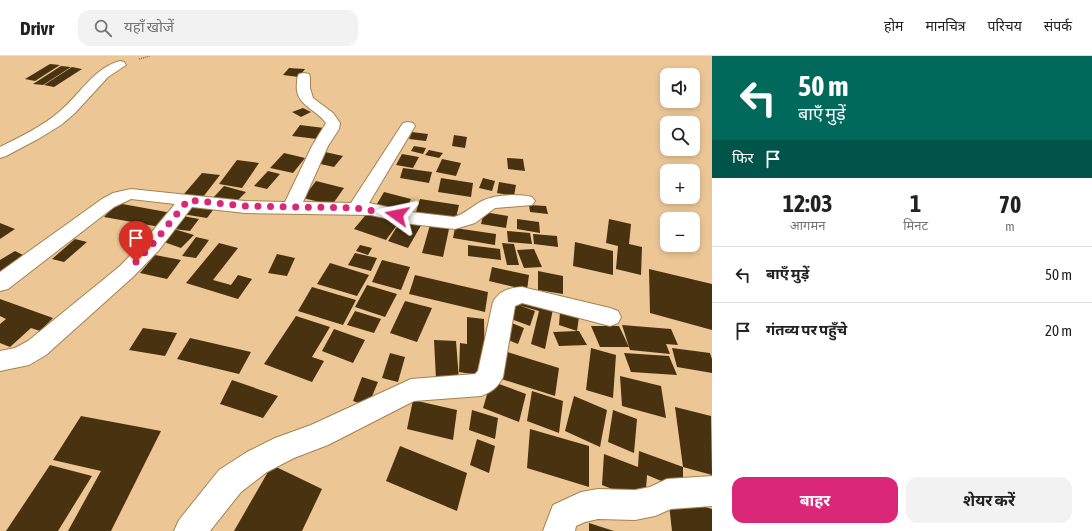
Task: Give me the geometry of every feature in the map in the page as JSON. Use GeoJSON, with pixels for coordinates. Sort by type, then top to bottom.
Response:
{"type":"FeatureCollection","features":[{"type":"Feature","properties":{"kind":"street"},"geometry":{"type":"LineString","coordinates":[[0,153],[31,137],[63,116],[81,100],[106,72],[120,65]]}},
{"type":"Feature","properties":{"kind":"street"},"geometry":{"type":"LineString","coordinates":[[292,207],[320,146],[332,129],[333,123],[330,117],[304,96],[302,90],[304,77]]}},
{"type":"Feature","properties":{"kind":"street"},"geometry":{"type":"LineString","coordinates":[[356,208],[408,126]]}},
{"type":"Feature","properties":{"kind":"street"},"geometry":{"type":"LineString","coordinates":[[0,283],[108,203],[119,197],[130,194],[245,206],[371,209],[411,218],[455,223],[468,219],[489,204],[526,201]]}},
{"type":"Feature","properties":{"kind":"street"},"geometry":{"type":"LineString","coordinates":[[0,361],[20,358],[37,348],[127,271],[152,245],[188,200]]}},
{"type":"Feature","properties":{"kind":"street"},"geometry":{"type":"LineString","coordinates":[[190,531],[230,481],[257,462],[285,448],[318,436],[411,390],[481,384],[490,377],[504,302],[511,296],[522,295],[610,316]]}},
{"type":"Feature","properties":{"kind":"street"},"geometry":{"type":"LineString","coordinates":[[559,531],[564,516],[582,507],[598,504],[634,505],[655,501],[667,494],[712,491]]}},
{"type":"Feature","properties":{"kind":"building"},"geometry":{"type":"Polygon","coordinates":[[[50,64],[60,65],[35,81],[25,79],[50,64]]]}},
{"type":"Feature","properties":{"kind":"building"},"geometry":{"type":"Polygon","coordinates":[[[61,66],[71,67],[43,85],[33,84],[61,66]]]}},
{"type":"Feature","properties":{"kind":"building"},"geometry":{"type":"Polygon","coordinates":[[[72,67],[82,69],[54,87],[44,85],[72,67]]]}},
{"type":"Feature","properties":{"kind":"building"},"geometry":{"type":"Polygon","coordinates":[[[289,68],[305,69],[299,77],[283,75],[289,68]]]}},
{"type":"Feature","properties":{"kind":"building"},"geometry":{"type":"Polygon","coordinates":[[[303,108],[311,112],[301,117],[292,112],[303,108]]]}},
{"type":"Feature","properties":{"kind":"building"},"geometry":{"type":"Polygon","coordinates":[[[300,125],[324,128],[317,139],[292,136],[300,125]]]}},
{"type":"Feature","properties":{"kind":"building"},"geometry":{"type":"Polygon","coordinates":[[[412,132],[428,134],[426,141],[409,139],[412,132]]]}},
{"type":"Feature","properties":{"kind":"building"},"geometry":{"type":"Polygon","coordinates":[[[454,135],[467,137],[465,148],[452,146],[454,135]]]}},
{"type":"Feature","properties":{"kind":"building"},"geometry":{"type":"Polygon","coordinates":[[[414,146],[426,148],[423,154],[411,151],[414,146]]]}},
{"type":"Feature","properties":{"kind":"building"},"geometry":{"type":"Polygon","coordinates":[[[429,150],[443,153],[439,158],[425,155],[429,150]]]}},
{"type":"Feature","properties":{"kind":"building"},"geometry":{"type":"Polygon","coordinates":[[[325,152],[343,156],[334,167],[316,163],[325,152]]]}},
{"type":"Feature","properties":{"kind":"building"},"geometry":{"type":"Polygon","coordinates":[[[284,153],[305,158],[293,173],[270,168],[284,153]]]}},
{"type":"Feature","properties":{"kind":"building"},"geometry":{"type":"Polygon","coordinates":[[[402,154],[419,157],[413,168],[396,165],[402,154]]]}},
{"type":"Feature","properties":{"kind":"building"},"geometry":{"type":"Polygon","coordinates":[[[507,158],[523,159],[525,171],[508,169],[507,158]]]}},
{"type":"Feature","properties":{"kind":"building"},"geometry":{"type":"Polygon","coordinates":[[[442,159],[461,163],[456,176],[436,172],[442,159]]]}},
{"type":"Feature","properties":{"kind":"building"},"geometry":{"type":"Polygon","coordinates":[[[237,160],[259,163],[242,188],[219,184],[237,160]]]}},
{"type":"Feature","properties":{"kind":"building"},"geometry":{"type":"Polygon","coordinates":[[[403,168],[432,172],[429,183],[400,178],[403,168]]]}},
{"type":"Feature","properties":{"kind":"building"},"geometry":{"type":"Polygon","coordinates":[[[268,171],[280,174],[267,189],[254,186],[268,171]]]}},
{"type":"Feature","properties":{"kind":"building"},"geometry":{"type":"Polygon","coordinates":[[[202,173],[220,175],[203,197],[184,194],[202,173]]]}},
{"type":"Feature","properties":{"kind":"building"},"geometry":{"type":"Polygon","coordinates":[[[441,178],[473,183],[471,197],[438,192],[441,178]]]}},
{"type":"Feature","properties":{"kind":"building"},"geometry":{"type":"Polygon","coordinates":[[[483,178],[495,181],[492,191],[479,188],[483,178]]]}},
{"type":"Feature","properties":{"kind":"building"},"geometry":{"type":"Polygon","coordinates":[[[316,181],[344,188],[332,205],[303,198],[316,181]]]}},
{"type":"Feature","properties":{"kind":"building"},"geometry":{"type":"Polygon","coordinates":[[[499,182],[516,185],[514,196],[497,193],[499,182]]]}},
{"type":"Feature","properties":{"kind":"building"},"geometry":{"type":"Polygon","coordinates":[[[224,186],[246,192],[234,204],[212,199],[224,186]]]}},
{"type":"Feature","properties":{"kind":"building"},"geometry":{"type":"Polygon","coordinates":[[[384,192],[411,199],[403,216],[374,209],[384,192]]]}},
{"type":"Feature","properties":{"kind":"building"},"geometry":{"type":"Polygon","coordinates":[[[420,199],[459,205],[456,218],[416,212],[420,199]]]}},
{"type":"Feature","properties":{"kind":"building"},"geometry":{"type":"Polygon","coordinates":[[[117,203],[172,213],[160,227],[104,217],[117,203]]]}},
{"type":"Feature","properties":{"kind":"building"},"geometry":{"type":"Polygon","coordinates":[[[529,205],[546,206],[548,214],[530,212],[529,205]]]}},
{"type":"Feature","properties":{"kind":"building"},"geometry":{"type":"Polygon","coordinates":[[[188,206],[213,210],[207,218],[182,214],[188,206]]]}},
{"type":"Feature","properties":{"kind":"building"},"geometry":{"type":"Polygon","coordinates":[[[369,211],[400,221],[386,240],[354,229],[369,211]]]}},
{"type":"Feature","properties":{"kind":"building"},"geometry":{"type":"Polygon","coordinates":[[[484,212],[508,216],[506,228],[481,224],[484,212]]]}},
{"type":"Feature","properties":{"kind":"building"},"geometry":{"type":"Polygon","coordinates":[[[183,216],[199,219],[190,231],[174,229],[183,216]]]}},
{"type":"Feature","properties":{"kind":"building"},"geometry":{"type":"Polygon","coordinates":[[[403,217],[423,222],[408,248],[388,241],[403,217]]]}},
{"type":"Feature","properties":{"kind":"building"},"geometry":{"type":"Polygon","coordinates":[[[517,219],[539,222],[540,233],[517,229],[517,219]]]}},
{"type":"Feature","properties":{"kind":"building"},"geometry":{"type":"Polygon","coordinates":[[[609,219],[631,224],[629,244],[642,247],[641,275],[616,269],[618,246],[606,243],[609,219]]]}},
{"type":"Feature","properties":{"kind":"building"},"geometry":{"type":"Polygon","coordinates":[[[0,223],[15,229],[0,239],[0,223]]]}},
{"type":"Feature","properties":{"kind":"building"},"geometry":{"type":"Polygon","coordinates":[[[430,225],[449,229],[443,257],[422,253],[430,225]]]}},
{"type":"Feature","properties":{"kind":"building"},"geometry":{"type":"Polygon","coordinates":[[[455,228],[496,234],[495,245],[453,238],[455,228]]]}},
{"type":"Feature","properties":{"kind":"building"},"geometry":{"type":"Polygon","coordinates":[[[174,229],[194,235],[181,248],[161,241],[174,229]]]}},
{"type":"Feature","properties":{"kind":"building"},"geometry":{"type":"Polygon","coordinates":[[[507,231],[530,233],[532,244],[508,242],[507,231]]]}},
{"type":"Feature","properties":{"kind":"building"},"geometry":{"type":"Polygon","coordinates":[[[533,234],[557,236],[558,247],[534,244],[533,234]]]}},
{"type":"Feature","properties":{"kind":"building"},"geometry":{"type":"Polygon","coordinates":[[[196,237],[209,240],[196,258],[182,256],[196,237]]]}},
{"type":"Feature","properties":{"kind":"building"},"geometry":{"type":"Polygon","coordinates":[[[75,239],[87,242],[64,262],[52,259],[75,239]]]}},
{"type":"Feature","properties":{"kind":"building"},"geometry":{"type":"Polygon","coordinates":[[[575,242],[613,251],[613,275],[573,266],[575,242]]]}},
{"type":"Feature","properties":{"kind":"building"},"geometry":{"type":"Polygon","coordinates":[[[219,243],[238,248],[213,280],[231,285],[238,275],[252,279],[238,299],[186,283],[219,243]]]}},
{"type":"Feature","properties":{"kind":"building"},"geometry":{"type":"Polygon","coordinates":[[[502,243],[514,244],[519,265],[507,265],[502,243]]]}},
{"type":"Feature","properties":{"kind":"building"},"geometry":{"type":"Polygon","coordinates":[[[360,245],[372,248],[368,255],[356,251],[360,245]]]}},
{"type":"Feature","properties":{"kind":"building"},"geometry":{"type":"Polygon","coordinates":[[[468,245],[500,249],[501,260],[468,256],[468,245]]]}},
{"type":"Feature","properties":{"kind":"building"},"geometry":{"type":"Polygon","coordinates":[[[534,249],[542,267],[524,268],[517,250],[534,249]]]}},
{"type":"Feature","properties":{"kind":"building"},"geometry":{"type":"Polygon","coordinates":[[[15,251],[27,257],[0,275],[0,260],[15,251]]]}},
{"type":"Feature","properties":{"kind":"building"},"geometry":{"type":"Polygon","coordinates":[[[355,253],[377,258],[371,271],[348,265],[355,253]]]}},
{"type":"Feature","properties":{"kind":"building"},"geometry":{"type":"Polygon","coordinates":[[[277,254],[295,258],[287,276],[268,273],[277,254]]]}},
{"type":"Feature","properties":{"kind":"building"},"geometry":{"type":"Polygon","coordinates":[[[155,255],[181,260],[167,279],[140,273],[155,255]]]}},
{"type":"Feature","properties":{"kind":"building"},"geometry":{"type":"Polygon","coordinates":[[[382,260],[410,267],[401,290],[372,282],[382,260]]]}},
{"type":"Feature","properties":{"kind":"building"},"geometry":{"type":"Polygon","coordinates":[[[330,263],[369,275],[357,296],[317,284],[330,263]]]}},
{"type":"Feature","properties":{"kind":"building"},"geometry":{"type":"Polygon","coordinates":[[[492,267],[529,275],[527,290],[489,281],[492,267]]]}},
{"type":"Feature","properties":{"kind":"building"},"geometry":{"type":"Polygon","coordinates":[[[649,269],[712,284],[712,330],[650,313],[649,269]]]}},
{"type":"Feature","properties":{"kind":"building"},"geometry":{"type":"Polygon","coordinates":[[[538,271],[563,276],[563,294],[538,290],[538,271]]]}},
{"type":"Feature","properties":{"kind":"building"},"geometry":{"type":"Polygon","coordinates":[[[415,275],[488,292],[485,312],[409,294],[415,275]]]}},
{"type":"Feature","properties":{"kind":"building"},"geometry":{"type":"Polygon","coordinates":[[[367,285],[397,294],[385,317],[355,307],[367,285]]]}},
{"type":"Feature","properties":{"kind":"building"},"geometry":{"type":"Polygon","coordinates":[[[312,287],[356,300],[343,325],[298,311],[312,287]]]}},
{"type":"Feature","properties":{"kind":"building"},"geometry":{"type":"Polygon","coordinates":[[[518,298],[553,309],[545,349],[531,344],[539,311],[518,305],[535,311],[530,326],[511,319],[518,298]]]}},
{"type":"Feature","properties":{"kind":"building"},"geometry":{"type":"Polygon","coordinates":[[[0,299],[53,318],[40,331],[31,328],[10,347],[0,343],[0,324],[6,319],[0,316],[0,299]]]}},
{"type":"Feature","properties":{"kind":"building"},"geometry":{"type":"Polygon","coordinates":[[[405,301],[432,308],[417,342],[390,333],[405,301]]]}},
{"type":"Feature","properties":{"kind":"building"},"geometry":{"type":"Polygon","coordinates":[[[355,311],[381,319],[374,333],[347,325],[355,311]]]}},
{"type":"Feature","properties":{"kind":"building"},"geometry":{"type":"Polygon","coordinates":[[[560,312],[579,317],[577,331],[559,325],[560,312]]]}},
{"type":"Feature","properties":{"kind":"building"},"geometry":{"type":"Polygon","coordinates":[[[296,316],[330,327],[312,357],[324,361],[312,382],[264,364],[296,316]]]}},
{"type":"Feature","properties":{"kind":"building"},"geometry":{"type":"Polygon","coordinates":[[[467,317],[484,319],[485,376],[459,372],[460,343],[467,344],[467,317]]]}},
{"type":"Feature","properties":{"kind":"building"},"geometry":{"type":"Polygon","coordinates":[[[507,321],[524,328],[518,344],[501,337],[507,321]]]}},
{"type":"Feature","properties":{"kind":"building"},"geometry":{"type":"Polygon","coordinates":[[[622,325],[671,329],[678,345],[666,344],[670,354],[630,350],[622,325]]]}},
{"type":"Feature","properties":{"kind":"building"},"geometry":{"type":"Polygon","coordinates":[[[591,326],[619,326],[629,347],[600,347],[591,326]]]}},
{"type":"Feature","properties":{"kind":"building"},"geometry":{"type":"Polygon","coordinates":[[[143,328],[177,333],[165,356],[129,350],[143,328]]]}},
{"type":"Feature","properties":{"kind":"building"},"geometry":{"type":"Polygon","coordinates":[[[334,329],[365,340],[353,363],[322,351],[334,329]]]}},
{"type":"Feature","properties":{"kind":"building"},"geometry":{"type":"Polygon","coordinates":[[[579,331],[587,345],[559,346],[553,332],[579,331]]]}},
{"type":"Feature","properties":{"kind":"building"},"geometry":{"type":"Polygon","coordinates":[[[190,338],[251,352],[239,374],[177,359],[190,338]]]}},
{"type":"Feature","properties":{"kind":"building"},"geometry":{"type":"Polygon","coordinates":[[[434,340],[456,341],[459,380],[436,379],[434,340]]]}},
{"type":"Feature","properties":{"kind":"building"},"geometry":{"type":"Polygon","coordinates":[[[591,348],[616,355],[613,398],[586,390],[591,348]]]}},
{"type":"Feature","properties":{"kind":"building"},"geometry":{"type":"Polygon","coordinates":[[[672,348],[710,353],[712,359],[712,373],[677,367],[672,348]]]}},
{"type":"Feature","properties":{"kind":"building"},"geometry":{"type":"Polygon","coordinates":[[[501,350],[559,368],[555,396],[495,377],[501,350]]]}},
{"type":"Feature","properties":{"kind":"building"},"geometry":{"type":"Polygon","coordinates":[[[390,353],[405,357],[398,382],[382,378],[390,353]]]}},
{"type":"Feature","properties":{"kind":"building"},"geometry":{"type":"Polygon","coordinates":[[[624,353],[669,356],[677,375],[631,372],[624,353]]]}},
{"type":"Feature","properties":{"kind":"building"},"geometry":{"type":"Polygon","coordinates":[[[620,376],[661,386],[666,418],[622,406],[620,376]]]}},
{"type":"Feature","properties":{"kind":"building"},"geometry":{"type":"Polygon","coordinates":[[[362,377],[378,382],[368,406],[353,401],[362,377]]]}},
{"type":"Feature","properties":{"kind":"building"},"geometry":{"type":"Polygon","coordinates":[[[232,380],[278,396],[263,418],[220,404],[232,380]]]}},
{"type":"Feature","properties":{"kind":"building"},"geometry":{"type":"Polygon","coordinates":[[[491,381],[526,394],[519,422],[483,408],[491,381]]]}},
{"type":"Feature","properties":{"kind":"building"},"geometry":{"type":"Polygon","coordinates":[[[532,391],[563,401],[559,433],[527,421],[532,391]]]}},
{"type":"Feature","properties":{"kind":"building"},"geometry":{"type":"Polygon","coordinates":[[[574,396],[607,410],[600,447],[565,431],[574,396]]]}},
{"type":"Feature","properties":{"kind":"building"},"geometry":{"type":"Polygon","coordinates":[[[413,400],[457,410],[453,440],[407,429],[413,400]]]}},
{"type":"Feature","properties":{"kind":"building"},"geometry":{"type":"Polygon","coordinates":[[[675,407],[711,416],[712,475],[683,467],[675,407]]]}},
{"type":"Feature","properties":{"kind":"building"},"geometry":{"type":"Polygon","coordinates":[[[472,410],[498,418],[495,439],[469,430],[472,410]]]}},
{"type":"Feature","properties":{"kind":"building"},"geometry":{"type":"Polygon","coordinates":[[[613,410],[637,419],[634,453],[608,442],[613,410]]]}},
{"type":"Feature","properties":{"kind":"building"},"geometry":{"type":"Polygon","coordinates":[[[81,416],[161,431],[111,531],[68,531],[101,471],[53,460],[81,416]]]}},
{"type":"Feature","properties":{"kind":"building"},"geometry":{"type":"Polygon","coordinates":[[[530,429],[589,446],[589,487],[527,468],[530,429]]]}},
{"type":"Feature","properties":{"kind":"building"},"geometry":{"type":"Polygon","coordinates":[[[477,439],[495,446],[489,473],[470,465],[477,439]]]}},
{"type":"Feature","properties":{"kind":"building"},"geometry":{"type":"Polygon","coordinates":[[[400,446],[467,473],[457,511],[386,481],[400,446]]]}},
{"type":"Feature","properties":{"kind":"building"},"geometry":{"type":"Polygon","coordinates":[[[639,451],[683,467],[683,490],[647,475],[645,502],[602,485],[604,454],[638,467],[639,451]]]}},
{"type":"Feature","properties":{"kind":"building"},"geometry":{"type":"Polygon","coordinates":[[[50,465],[92,476],[58,531],[6,531],[50,465]]]}},
{"type":"Feature","properties":{"kind":"building"},"geometry":{"type":"Polygon","coordinates":[[[272,465],[322,489],[302,531],[234,531],[272,465]]]}},
{"type":"Feature","properties":{"kind":"building"},"geometry":{"type":"Polygon","coordinates":[[[668,496],[712,509],[712,531],[672,531],[668,496]]]}},
{"type":"Feature","properties":{"kind":"building"},"geometry":{"type":"Polygon","coordinates":[[[589,523],[614,531],[589,531],[589,523]]]}},
{"type":"Feature","properties":{"kind":"route"},"geometry":{"type":"LineString","coordinates":[[136,262],[152,245],[188,200],[245,206],[371,209],[397,215]]}}]}
